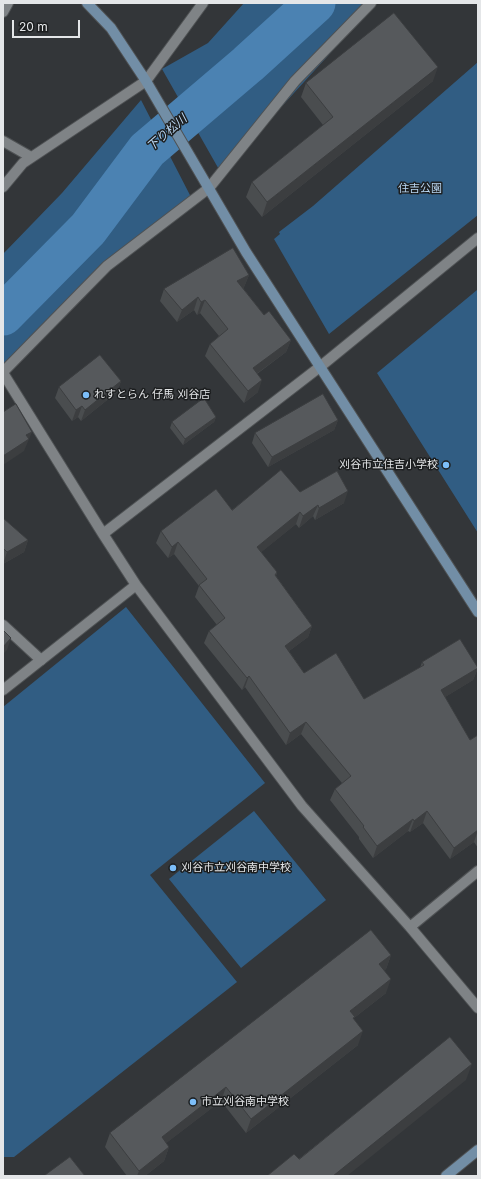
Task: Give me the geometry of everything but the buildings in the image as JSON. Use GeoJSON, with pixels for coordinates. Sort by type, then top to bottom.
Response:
{"type":"FeatureCollection","features":[{"type":"Feature","properties":{"kind":"street"},"geometry":{"type":"LineString","coordinates":[[3,12],[8,3]]}},
{"type":"Feature","properties":{"kind":"street"},"geometry":{"type":"LineString","coordinates":[[87,3],[111,28],[148,85],[246,252],[321,366],[478,612]]}},
{"type":"Feature","properties":{"kind":"street"},"geometry":{"type":"LineString","coordinates":[[3,186],[23,163],[31,157],[148,85],[203,3]]}},
{"type":"Feature","properties":{"kind":"street"},"geometry":{"type":"LineString","coordinates":[[371,3],[295,82],[209,188],[106,266],[3,372],[136,585],[302,806],[410,927],[478,1008]]}},
{"type":"Feature","properties":{"kind":"street"},"geometry":{"type":"LineString","coordinates":[[3,141],[31,157]]}},
{"type":"Feature","properties":{"kind":"street"},"geometry":{"type":"LineString","coordinates":[[103,534],[321,366],[478,238]]}},
{"type":"Feature","properties":{"kind":"street"},"geometry":{"type":"LineString","coordinates":[[3,690],[136,585]]}},
{"type":"Feature","properties":{"kind":"street"},"geometry":{"type":"LineString","coordinates":[[3,625],[41,660]]}},
{"type":"Feature","properties":{"kind":"street"},"geometry":{"type":"LineString","coordinates":[[410,927],[478,871]]}},
{"type":"Feature","properties":{"kind":"street"},"geometry":{"type":"LineString","coordinates":[[446,1176],[478,1150]]}},
{"type":"Feature","properties":{"kind":"green space"},"geometry":{"type":"Polygon","coordinates":[[[244,3],[376,3],[221,173],[162,69],[208,43],[244,3]]]}},
{"type":"Feature","properties":{"kind":"green space","name":"住吉公園"},"geometry":{"type":"Polygon","coordinates":[[[478,62],[478,215],[329,334],[274,239],[280,234],[279,232],[313,206],[478,62]]]}},
{"type":"Feature","properties":{"kind":"green space"},"geometry":{"type":"Polygon","coordinates":[[[141,100],[192,199],[107,267],[3,372],[3,254],[62,193],[141,100]]]}},
{"type":"Feature","properties":{"kind":"green space","name":"刈谷市立住吉小学校"},"geometry":{"type":"Polygon","coordinates":[[[477,290],[478,291],[478,533],[377,373],[477,290]]]}},
{"type":"Feature","properties":{"kind":"green space"},"geometry":{"type":"Polygon","coordinates":[[[126,607],[265,783],[150,875],[237,982],[14,1157],[3,1157],[3,707],[126,607]]]}},
{"type":"Feature","properties":{"kind":"green space"},"geometry":{"type":"Polygon","coordinates":[[[254,811],[326,900],[241,968],[169,879],[254,811]]]}},
{"type":"Feature","properties":{"kind":"waterway","name":"下り松川"},"geometry":{"type":"LineString","coordinates":[[3,315],[88,229],[147,150],[248,64],[315,3]]}},
{"type":"Feature","properties":{"kind":"place","name":"れすとらん 仔馬 刈谷店"},"geometry":{"type":"Point","coordinates":[86,395]}},
{"type":"Feature","properties":{"kind":"place","name":"刈谷市立住吉小学校"},"geometry":{"type":"Point","coordinates":[446,465]}},
{"type":"Feature","properties":{"kind":"place","name":"刈谷市立刈谷南中学校"},"geometry":{"type":"Point","coordinates":[173,868]}},
{"type":"Feature","properties":{"kind":"place","name":"市立刈谷南中学校"},"geometry":{"type":"Point","coordinates":[193,1102]}}]}
